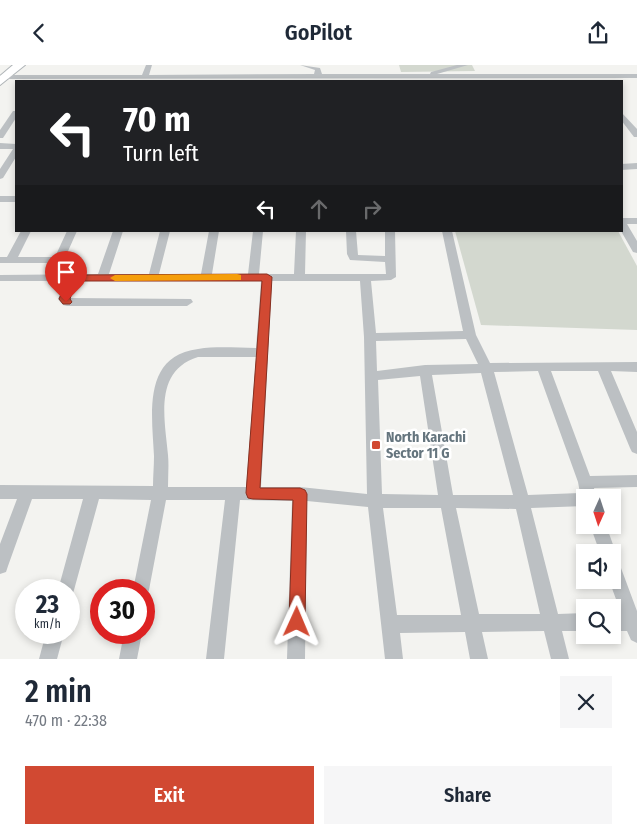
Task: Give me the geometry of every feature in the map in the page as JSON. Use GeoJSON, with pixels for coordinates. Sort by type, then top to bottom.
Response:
{"type":"FeatureCollection","features":[{"type":"Feature","properties":{"kind":"street"},"geometry":{"type":"LineString","coordinates":[[144,77],[149,65]]}},
{"type":"Feature","properties":{"kind":"street"},"geometry":{"type":"LineString","coordinates":[[302,65],[318,69],[318,77]]}},
{"type":"Feature","properties":{"kind":"street"},"geometry":{"type":"LineString","coordinates":[[395,65],[399,79]]}},
{"type":"Feature","properties":{"kind":"street"},"geometry":{"type":"LineString","coordinates":[[429,77],[435,72],[465,65]]}},
{"type":"Feature","properties":{"kind":"street"},"geometry":{"type":"LineString","coordinates":[[586,65],[595,79]]}},
{"type":"Feature","properties":{"kind":"street"},"geometry":{"type":"LineString","coordinates":[[623,65],[635,78]]}},
{"type":"Feature","properties":{"kind":"street"},"geometry":{"type":"LineString","coordinates":[[5,71],[40,80],[144,77],[163,79],[287,79],[318,77],[327,79],[429,77],[440,79],[635,78]]}},
{"type":"Feature","properties":{"kind":"street"},"geometry":{"type":"LineString","coordinates":[[0,136],[15,114]]}},
{"type":"Feature","properties":{"kind":"street"},"geometry":{"type":"LineString","coordinates":[[623,116],[637,117]]}},
{"type":"Feature","properties":{"kind":"street"},"geometry":{"type":"LineString","coordinates":[[623,117],[637,135]]}},
{"type":"Feature","properties":{"kind":"street"},"geometry":{"type":"LineString","coordinates":[[0,146],[15,146]]}},
{"type":"Feature","properties":{"kind":"street"},"geometry":{"type":"LineString","coordinates":[[0,176],[15,153]]}},
{"type":"Feature","properties":{"kind":"street"},"geometry":{"type":"LineString","coordinates":[[623,167],[637,167]]}},
{"type":"Feature","properties":{"kind":"street"},"geometry":{"type":"LineString","coordinates":[[1,201],[15,199]]}},
{"type":"Feature","properties":{"kind":"street"},"geometry":{"type":"LineString","coordinates":[[623,221],[637,221]]}},
{"type":"Feature","properties":{"kind":"street"},"geometry":{"type":"LineString","coordinates":[[623,224],[637,249]]}},
{"type":"Feature","properties":{"kind":"street"},"geometry":{"type":"LineString","coordinates":[[6,260],[25,232]]}},
{"type":"Feature","properties":{"kind":"street"},"geometry":{"type":"LineString","coordinates":[[51,278],[72,232]]}},
{"type":"Feature","properties":{"kind":"street"},"geometry":{"type":"LineString","coordinates":[[102,278],[118,232]]}},
{"type":"Feature","properties":{"kind":"street"},"geometry":{"type":"LineString","coordinates":[[153,278],[165,232]]}},
{"type":"Feature","properties":{"kind":"street"},"geometry":{"type":"LineString","coordinates":[[206,278],[214,232]]}},
{"type":"Feature","properties":{"kind":"street"},"geometry":{"type":"LineString","coordinates":[[253,278],[258,232]]}},
{"type":"Feature","properties":{"kind":"street"},"geometry":{"type":"LineString","coordinates":[[299,277],[301,232]]}},
{"type":"Feature","properties":{"kind":"street"},"geometry":{"type":"LineString","coordinates":[[351,232],[352,254],[354,258],[391,259]]}},
{"type":"Feature","properties":{"kind":"street"},"geometry":{"type":"LineString","coordinates":[[0,278],[391,277],[390,232]]}},
{"type":"Feature","properties":{"kind":"street"},"geometry":{"type":"LineString","coordinates":[[447,232],[470,335],[486,367],[522,502],[560,659]]}},
{"type":"Feature","properties":{"kind":"street"},"geometry":{"type":"LineString","coordinates":[[6,260],[59,260]]}},
{"type":"Feature","properties":{"kind":"street"},"geometry":{"type":"LineString","coordinates":[[253,493],[267,277]]}},
{"type":"Feature","properties":{"kind":"street"},"geometry":{"type":"LineString","coordinates":[[365,277],[370,337],[375,501],[394,659]]}},
{"type":"Feature","properties":{"kind":"street"},"geometry":{"type":"LineString","coordinates":[[73,278],[64,299],[66,302],[187,302]]}},
{"type":"Feature","properties":{"kind":"street"},"geometry":{"type":"LineString","coordinates":[[370,337],[470,335]]}},
{"type":"Feature","properties":{"kind":"street"},"geometry":{"type":"LineString","coordinates":[[143,579],[160,493],[161,459],[157,407],[160,387],[170,367],[184,357],[198,353],[262,352]]}},
{"type":"Feature","properties":{"kind":"street"},"geometry":{"type":"LineString","coordinates":[[371,376],[425,370],[486,367],[637,367]]}},
{"type":"Feature","properties":{"kind":"street"},"geometry":{"type":"LineString","coordinates":[[543,367],[587,489]]}},
{"type":"Feature","properties":{"kind":"street"},"geometry":{"type":"LineString","coordinates":[[604,367],[637,448]]}},
{"type":"Feature","properties":{"kind":"street"},"geometry":{"type":"LineString","coordinates":[[425,370],[447,501],[479,659]]}},
{"type":"Feature","properties":{"kind":"street"},"geometry":{"type":"LineString","coordinates":[[585,482],[637,481]]}},
{"type":"Feature","properties":{"kind":"street"},"geometry":{"type":"LineString","coordinates":[[0,492],[300,494],[375,501],[522,502],[576,499]]}},
{"type":"Feature","properties":{"kind":"street"},"geometry":{"type":"LineString","coordinates":[[0,567],[27,492]]}},
{"type":"Feature","properties":{"kind":"street"},"geometry":{"type":"LineString","coordinates":[[69,579],[93,493]]}},
{"type":"Feature","properties":{"kind":"street"},"geometry":{"type":"LineString","coordinates":[[215,659],[233,493]]}},
{"type":"Feature","properties":{"kind":"street"},"geometry":{"type":"LineString","coordinates":[[296,659],[300,494]]}},
{"type":"Feature","properties":{"kind":"street"},"geometry":{"type":"LineString","coordinates":[[621,589],[635,628]]}},
{"type":"Feature","properties":{"kind":"street"},"geometry":{"type":"LineString","coordinates":[[390,623],[576,622]]}},
{"type":"Feature","properties":{"kind":"street"},"geometry":{"type":"LineString","coordinates":[[621,624],[635,628]]}},
{"type":"Feature","properties":{"kind":"street"},"geometry":{"type":"LineString","coordinates":[[48,659],[52,644]]}},
{"type":"Feature","properties":{"kind":"street"},"geometry":{"type":"LineString","coordinates":[[128,659],[131,644]]}},
{"type":"Feature","properties":{"kind":"shaded area"},"geometry":{"type":"Polygon","coordinates":[[[399,65],[472,65],[475,71],[401,72],[399,65]]]}},
{"type":"Feature","properties":{"kind":"shaded area"},"geometry":{"type":"Polygon","coordinates":[[[455,232],[619,232],[637,266],[637,330],[481,325],[455,232]]]}},
{"type":"Feature","properties":{"kind":"slow traffic"},"geometry":{"type":"LineString","coordinates":[[115,278],[237,278]]}},
{"type":"Feature","properties":{"kind":"place","name":"North Karachi Sector 11 G"},"geometry":{"type":"Point","coordinates":[376,445]}},
{"type":"Feature","properties":{"kind":"route"},"geometry":{"type":"LineString","coordinates":[[66,302],[64,299],[73,278],[267,277],[253,493],[300,494],[297,622]]}}]}
